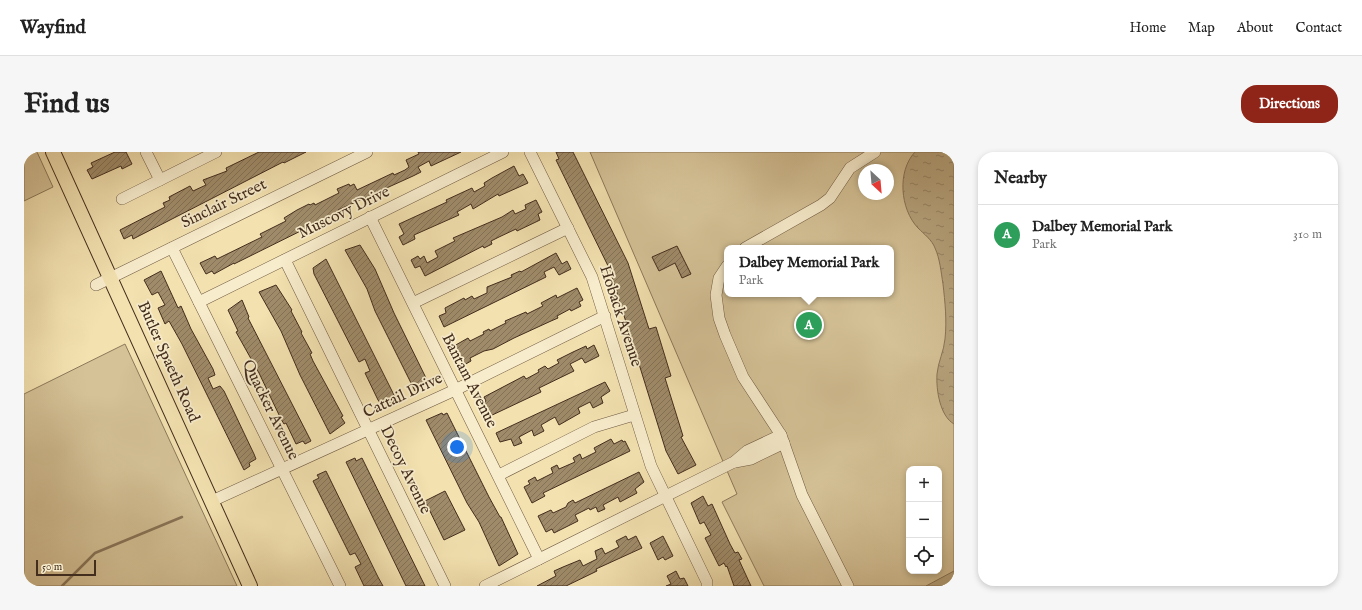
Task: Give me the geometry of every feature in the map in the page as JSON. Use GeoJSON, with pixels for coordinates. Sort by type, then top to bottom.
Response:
{"type":"FeatureCollection","features":[{"type":"Feature","properties":{"kind":"main road","name":"Butler Spaeth Road"},"geometry":{"type":"LineString","coordinates":[[53,152],[250,586]]}},
{"type":"Feature","properties":{"kind":"street"},"geometry":{"type":"LineString","coordinates":[[146,152],[160,180]]}},
{"type":"Feature","properties":{"kind":"street"},"geometry":{"type":"LineString","coordinates":[[122,199],[216,152]]}},
{"type":"Feature","properties":{"kind":"street","name":"Sinclair Street"},"geometry":{"type":"LineString","coordinates":[[96,285],[367,152]]}},
{"type":"Feature","properties":{"kind":"street","name":"Muscovy Drive"},"geometry":{"type":"LineString","coordinates":[[199,302],[503,152]]}},
{"type":"Feature","properties":{"kind":"street","name":"Hoback Avenue"},"geometry":{"type":"LineString","coordinates":[[530,152],[592,277],[650,466],[708,586]]}},
{"type":"Feature","properties":{"kind":"street"},"geometry":{"type":"LineString","coordinates":[[750,245],[821,205],[830,198],[850,168],[875,152]]}},
{"type":"Feature","properties":{"kind":"street","name":"Bantam Avenue"},"geometry":{"type":"LineString","coordinates":[[370,217],[539,559]]}},
{"type":"Feature","properties":{"kind":"street"},"geometry":{"type":"LineString","coordinates":[[413,303],[568,228]]}},
{"type":"Feature","properties":{"kind":"street","name":"Quacker Avenue"},"geometry":{"type":"LineString","coordinates":[[172,248],[340,586]]}},
{"type":"Feature","properties":{"kind":"street","name":"Decoy Avenue"},"geometry":{"type":"LineString","coordinates":[[285,260],[445,586]]}},
{"type":"Feature","properties":{"kind":"street"},"geometry":{"type":"LineString","coordinates":[[724,270],[719,278],[716,295],[719,318],[743,377],[783,439],[802,495],[848,586]]}},
{"type":"Feature","properties":{"kind":"street","name":"Cattail Drive"},"geometry":{"type":"LineString","coordinates":[[212,501],[455,390],[605,316]]}},
{"type":"Feature","properties":{"kind":"street"},"geometry":{"type":"LineString","coordinates":[[499,476],[594,427],[634,415]]}},
{"type":"Feature","properties":{"kind":"street"},"geometry":{"type":"LineString","coordinates":[[485,586],[734,462],[751,459],[783,439]]}},
{"type":"Feature","properties":{"kind":"shaded area"},"geometry":{"type":"Polygon","coordinates":[[[24,152],[37,152],[53,187],[24,201],[24,152]]]}},
{"type":"Feature","properties":{"kind":"shaded area"},"geometry":{"type":"Polygon","coordinates":[[[590,152],[954,152],[954,586],[764,586],[722,502],[737,494],[590,152]]]}},
{"type":"Feature","properties":{"kind":"shaded area"},"geometry":{"type":"Polygon","coordinates":[[[125,344],[237,586],[24,586],[24,394],[125,344]]]}},
{"type":"Feature","properties":{"kind":"water"},"geometry":{"type":"Polygon","coordinates":[[[915,152],[954,152],[954,424],[945,415],[942,409],[937,387],[938,370],[944,343],[946,311],[941,270],[937,252],[934,245],[912,220],[904,201],[903,179],[905,169],[915,152]]]}},
{"type":"Feature","properties":{"kind":"water"},"geometry":{"type":"Polygon","coordinates":[[[954,571],[954,586],[926,586],[954,571]]]}},
{"type":"Feature","properties":{"kind":"building"},"geometry":{"type":"Polygon","coordinates":[[[115,152],[126,152],[132,164],[122,169],[121,166],[92,179],[87,170],[93,167],[91,163],[115,152]]]}},
{"type":"Feature","properties":{"kind":"building"},"geometry":{"type":"Polygon","coordinates":[[[259,152],[306,152],[284,163],[283,162],[133,239],[132,235],[124,239],[120,230],[165,207],[163,203],[170,200],[169,197],[190,186],[193,191],[206,185],[203,180],[227,171],[226,168],[259,152]]]}},
{"type":"Feature","properties":{"kind":"building"},"geometry":{"type":"Polygon","coordinates":[[[418,152],[461,152],[431,166],[429,161],[418,167],[421,172],[338,210],[339,212],[214,274],[212,271],[206,274],[200,263],[215,256],[217,259],[262,237],[260,234],[286,221],[284,218],[297,210],[309,204],[314,203],[315,205],[339,193],[337,189],[349,184],[350,186],[354,184],[357,190],[393,173],[394,175],[405,170],[409,167],[406,160],[419,154],[418,152]]]}},
{"type":"Feature","properties":{"kind":"building"},"geometry":{"type":"Polygon","coordinates":[[[556,152],[573,152],[628,263],[649,329],[656,327],[671,376],[665,378],[683,436],[681,437],[696,465],[678,474],[666,451],[612,277],[613,276],[556,160],[559,159],[556,152]]]}},
{"type":"Feature","properties":{"kind":"building"},"geometry":{"type":"Polygon","coordinates":[[[514,166],[519,176],[523,174],[528,183],[499,196],[498,194],[473,209],[471,204],[457,212],[459,215],[414,235],[415,239],[403,245],[399,237],[404,234],[399,224],[447,202],[446,200],[472,188],[474,192],[485,186],[484,183],[514,166]]]}},
{"type":"Feature","properties":{"kind":"building"},"geometry":{"type":"Polygon","coordinates":[[[536,200],[542,212],[538,214],[540,220],[517,231],[516,229],[499,237],[491,241],[492,244],[484,248],[483,246],[425,276],[420,266],[415,268],[411,260],[418,256],[420,259],[424,256],[427,263],[438,257],[435,251],[455,241],[453,238],[502,217],[513,210],[515,214],[526,209],[525,205],[536,200]]]}},
{"type":"Feature","properties":{"kind":"building"},"geometry":{"type":"Polygon","coordinates":[[[360,245],[375,269],[394,313],[427,380],[420,384],[422,388],[415,391],[375,311],[367,289],[345,250],[360,245]]]}},
{"type":"Feature","properties":{"kind":"building"},"geometry":{"type":"Polygon","coordinates":[[[677,246],[691,274],[682,278],[675,263],[659,271],[652,257],[677,246]]]}},
{"type":"Feature","properties":{"kind":"building"},"geometry":{"type":"Polygon","coordinates":[[[556,253],[562,264],[567,261],[571,269],[559,275],[554,267],[544,272],[546,277],[444,327],[439,316],[446,313],[445,308],[464,298],[465,300],[472,296],[474,299],[487,293],[487,287],[512,277],[511,275],[520,271],[521,272],[556,253]]]}},
{"type":"Feature","properties":{"kind":"building"},"geometry":{"type":"Polygon","coordinates":[[[326,259],[397,401],[390,404],[388,401],[381,404],[378,400],[365,373],[370,371],[365,359],[359,362],[314,274],[313,268],[326,259]]]}},
{"type":"Feature","properties":{"kind":"building"},"geometry":{"type":"Polygon","coordinates":[[[161,271],[178,308],[181,306],[191,329],[213,369],[215,375],[208,378],[213,389],[220,386],[224,391],[254,454],[256,459],[249,463],[250,466],[244,470],[182,344],[169,321],[165,324],[158,308],[165,305],[158,292],[152,295],[144,280],[161,271]]]}},
{"type":"Feature","properties":{"kind":"building"},"geometry":{"type":"Polygon","coordinates":[[[276,285],[292,310],[291,311],[302,332],[301,333],[312,353],[310,354],[313,361],[343,416],[341,417],[345,423],[330,434],[300,375],[281,331],[259,292],[276,285]]]}},
{"type":"Feature","properties":{"kind":"building"},"geometry":{"type":"Polygon","coordinates":[[[577,288],[583,300],[579,302],[581,306],[571,311],[570,309],[557,316],[558,318],[493,349],[484,351],[470,358],[471,361],[464,365],[454,346],[468,338],[470,341],[484,334],[483,332],[489,329],[490,331],[506,323],[505,321],[526,312],[527,314],[543,306],[541,303],[556,295],[557,298],[577,288]]]}},
{"type":"Feature","properties":{"kind":"building"},"geometry":{"type":"Polygon","coordinates":[[[242,300],[249,317],[248,318],[311,441],[305,444],[303,441],[296,444],[286,423],[284,424],[281,419],[259,373],[236,332],[238,331],[228,310],[242,300]]]}},
{"type":"Feature","properties":{"kind":"building"},"geometry":{"type":"Polygon","coordinates":[[[594,345],[599,356],[585,363],[582,358],[570,364],[574,371],[539,388],[541,392],[488,417],[481,403],[486,401],[484,397],[524,376],[526,379],[539,372],[538,370],[545,366],[548,369],[559,363],[557,360],[573,352],[586,346],[587,349],[594,345]]]}},
{"type":"Feature","properties":{"kind":"building"},"geometry":{"type":"Polygon","coordinates":[[[605,382],[610,391],[601,397],[603,403],[593,408],[590,402],[578,408],[580,413],[559,425],[555,417],[541,425],[544,431],[534,436],[532,430],[519,437],[522,443],[514,446],[511,439],[500,442],[496,433],[605,382]]]}},
{"type":"Feature","properties":{"kind":"building"},"geometry":{"type":"Polygon","coordinates":[[[442,413],[443,415],[447,413],[489,497],[501,517],[518,554],[499,566],[479,522],[467,503],[426,420],[442,413]]]}},
{"type":"Feature","properties":{"kind":"building"},"geometry":{"type":"Polygon","coordinates":[[[611,439],[614,444],[622,440],[623,442],[625,441],[630,451],[543,493],[545,496],[532,503],[524,487],[530,484],[528,481],[535,477],[537,481],[553,473],[551,468],[557,465],[559,469],[575,462],[573,458],[580,454],[582,459],[596,452],[594,448],[611,439]]]}},
{"type":"Feature","properties":{"kind":"building"},"geometry":{"type":"Polygon","coordinates":[[[355,458],[356,461],[362,458],[425,586],[406,586],[346,462],[355,458]]]}},
{"type":"Feature","properties":{"kind":"building"},"geometry":{"type":"Polygon","coordinates":[[[326,471],[383,586],[364,586],[355,567],[361,564],[355,553],[350,555],[313,481],[319,478],[317,475],[326,471]]]}},
{"type":"Feature","properties":{"kind":"building"},"geometry":{"type":"Polygon","coordinates":[[[639,472],[644,482],[635,489],[637,493],[620,502],[618,497],[603,505],[605,509],[598,512],[596,507],[590,510],[589,508],[575,515],[578,521],[554,533],[552,529],[546,532],[538,516],[551,510],[553,513],[566,507],[568,503],[573,500],[575,503],[639,472]]]}},
{"type":"Feature","properties":{"kind":"building"},"geometry":{"type":"Polygon","coordinates":[[[445,491],[465,530],[444,540],[425,501],[445,491]]]}},
{"type":"Feature","properties":{"kind":"building"},"geometry":{"type":"Polygon","coordinates":[[[703,496],[708,506],[712,504],[730,544],[735,553],[738,552],[742,559],[739,560],[751,586],[734,586],[727,566],[726,567],[724,563],[719,566],[705,538],[711,535],[704,522],[700,524],[691,503],[703,496]]]}},
{"type":"Feature","properties":{"kind":"building"},"geometry":{"type":"Polygon","coordinates":[[[626,536],[628,540],[636,536],[642,548],[596,569],[597,571],[566,586],[537,586],[556,576],[554,571],[580,560],[583,566],[597,559],[595,551],[602,548],[605,554],[619,547],[616,541],[626,536]]]}},
{"type":"Feature","properties":{"kind":"building"},"geometry":{"type":"Polygon","coordinates":[[[663,536],[673,556],[665,560],[663,557],[658,560],[650,543],[663,536]]]}},
{"type":"Feature","properties":{"kind":"building"},"geometry":{"type":"Polygon","coordinates":[[[676,571],[680,579],[684,578],[688,586],[666,586],[671,584],[667,576],[676,571]]]}},
{"type":"Feature","properties":{"kind":"waterway"},"geometry":{"type":"LineString","coordinates":[[62,586],[95,553],[182,517]]}},
{"type":"Feature","properties":{"kind":"place","name":"Dalbey Memorial Park"},"geometry":{"type":"Point","coordinates":[809,325]}}]}
